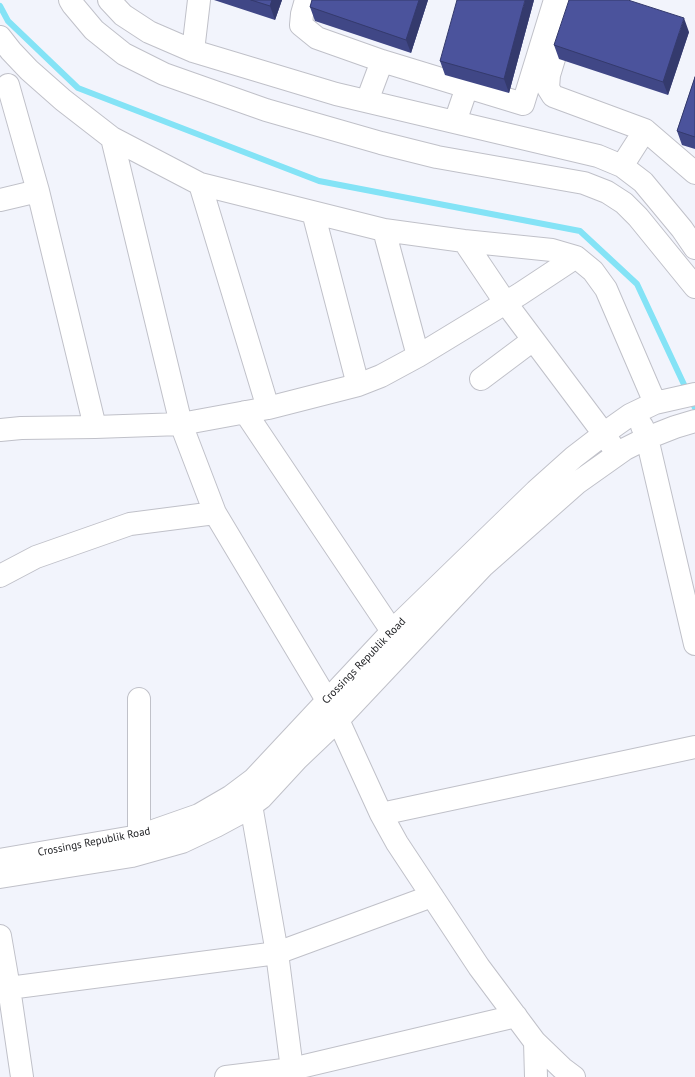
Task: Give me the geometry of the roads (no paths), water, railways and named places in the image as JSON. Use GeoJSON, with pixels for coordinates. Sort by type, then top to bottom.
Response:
{"type":"FeatureCollection","features":[{"type":"Feature","properties":{"kind":"street"},"geometry":{"type":"LineString","coordinates":[[70,0],[94,30],[124,54],[164,74],[266,110],[381,143],[437,157],[584,183],[608,192],[624,203],[638,217],[695,286]]}},
{"type":"Feature","properties":{"kind":"street"},"geometry":{"type":"LineString","coordinates":[[109,0],[123,15],[149,32],[193,51],[336,94],[598,156],[622,166],[643,182],[682,229],[695,248]]}},
{"type":"Feature","properties":{"kind":"street"},"geometry":{"type":"LineString","coordinates":[[193,51],[199,0]]}},
{"type":"Feature","properties":{"kind":"street"},"geometry":{"type":"LineString","coordinates":[[306,0],[300,25],[317,38],[382,61],[523,104],[555,0]]}},
{"type":"Feature","properties":{"kind":"street"},"geometry":{"type":"LineString","coordinates":[[572,0],[549,75],[548,88],[553,96],[644,130],[695,173]]}},
{"type":"Feature","properties":{"kind":"street"},"geometry":{"type":"LineString","coordinates":[[0,37],[29,70],[63,100],[112,138],[200,184],[384,230],[464,241],[552,250],[576,257],[593,271],[606,289],[654,405],[648,438],[695,644]]}},
{"type":"Feature","properties":{"kind":"street"},"geometry":{"type":"LineString","coordinates":[[367,101],[382,61]]}},
{"type":"Feature","properties":{"kind":"street"},"geometry":{"type":"LineString","coordinates":[[29,70],[4,86],[38,191],[95,427]]}},
{"type":"Feature","properties":{"kind":"street"},"geometry":{"type":"LineString","coordinates":[[455,122],[467,87]]}},
{"type":"Feature","properties":{"kind":"street"},"geometry":{"type":"LineString","coordinates":[[622,166],[644,130]]}},
{"type":"Feature","properties":{"kind":"street"},"geometry":{"type":"LineString","coordinates":[[112,138],[181,424],[215,513],[327,700],[338,720],[381,814],[397,843],[479,967],[535,1042],[562,1068],[574,1077]]}},
{"type":"Feature","properties":{"kind":"street"},"geometry":{"type":"LineString","coordinates":[[200,184],[268,408]]}},
{"type":"Feature","properties":{"kind":"street"},"geometry":{"type":"LineString","coordinates":[[0,200],[38,191]]}},
{"type":"Feature","properties":{"kind":"street"},"geometry":{"type":"LineString","coordinates":[[312,212],[358,385]]}},
{"type":"Feature","properties":{"kind":"street"},"geometry":{"type":"LineString","coordinates":[[384,230],[418,356]]}},
{"type":"Feature","properties":{"kind":"street"},"geometry":{"type":"LineString","coordinates":[[464,241],[505,302],[604,434],[617,454]]}},
{"type":"Feature","properties":{"kind":"street"},"geometry":{"type":"LineString","coordinates":[[0,430],[21,428],[181,424],[268,408],[358,385],[380,376],[418,356],[576,257]]}},
{"type":"Feature","properties":{"kind":"street"},"geometry":{"type":"LineString","coordinates":[[481,379],[533,340]]}},
{"type":"Feature","properties":{"kind":"street","name":"Crossings Republik Road"},"geometry":{"type":"LineString","coordinates":[[0,860],[139,836],[199,815],[230,797],[254,779],[327,700],[398,640],[536,491],[574,457],[630,415],[654,405],[695,394]]}},
{"type":"Feature","properties":{"kind":"street"},"geometry":{"type":"LineString","coordinates":[[245,412],[398,640]]}},
{"type":"Feature","properties":{"kind":"street"},"geometry":{"type":"LineString","coordinates":[[0,877],[132,856],[182,842],[242,812],[261,798],[297,759],[338,720],[398,640],[577,483],[625,449],[648,438],[685,424]]}},
{"type":"Feature","properties":{"kind":"street"},"geometry":{"type":"LineString","coordinates":[[0,576],[36,557],[130,524],[215,513]]}},
{"type":"Feature","properties":{"kind":"street"},"geometry":{"type":"LineString","coordinates":[[139,836],[140,699]]}},
{"type":"Feature","properties":{"kind":"street"},"geometry":{"type":"LineString","coordinates":[[381,814],[695,747]]}},
{"type":"Feature","properties":{"kind":"street"},"geometry":{"type":"LineString","coordinates":[[251,805],[277,953],[293,1073]]}},
{"type":"Feature","properties":{"kind":"street"},"geometry":{"type":"LineString","coordinates":[[9,988],[277,953],[432,896]]}},
{"type":"Feature","properties":{"kind":"street"},"geometry":{"type":"LineString","coordinates":[[0,936],[22,1077]]}},
{"type":"Feature","properties":{"kind":"street"},"geometry":{"type":"LineString","coordinates":[[226,1077],[293,1073],[516,1016]]}},
{"type":"Feature","properties":{"kind":"street"},"geometry":{"type":"LineString","coordinates":[[535,1042],[536,1077]]}},
{"type":"Feature","properties":{"kind":"waterway"},"geometry":{"type":"LineString","coordinates":[[0,6],[8,21],[78,88],[319,181],[580,231],[637,284],[695,408]]}}]}
